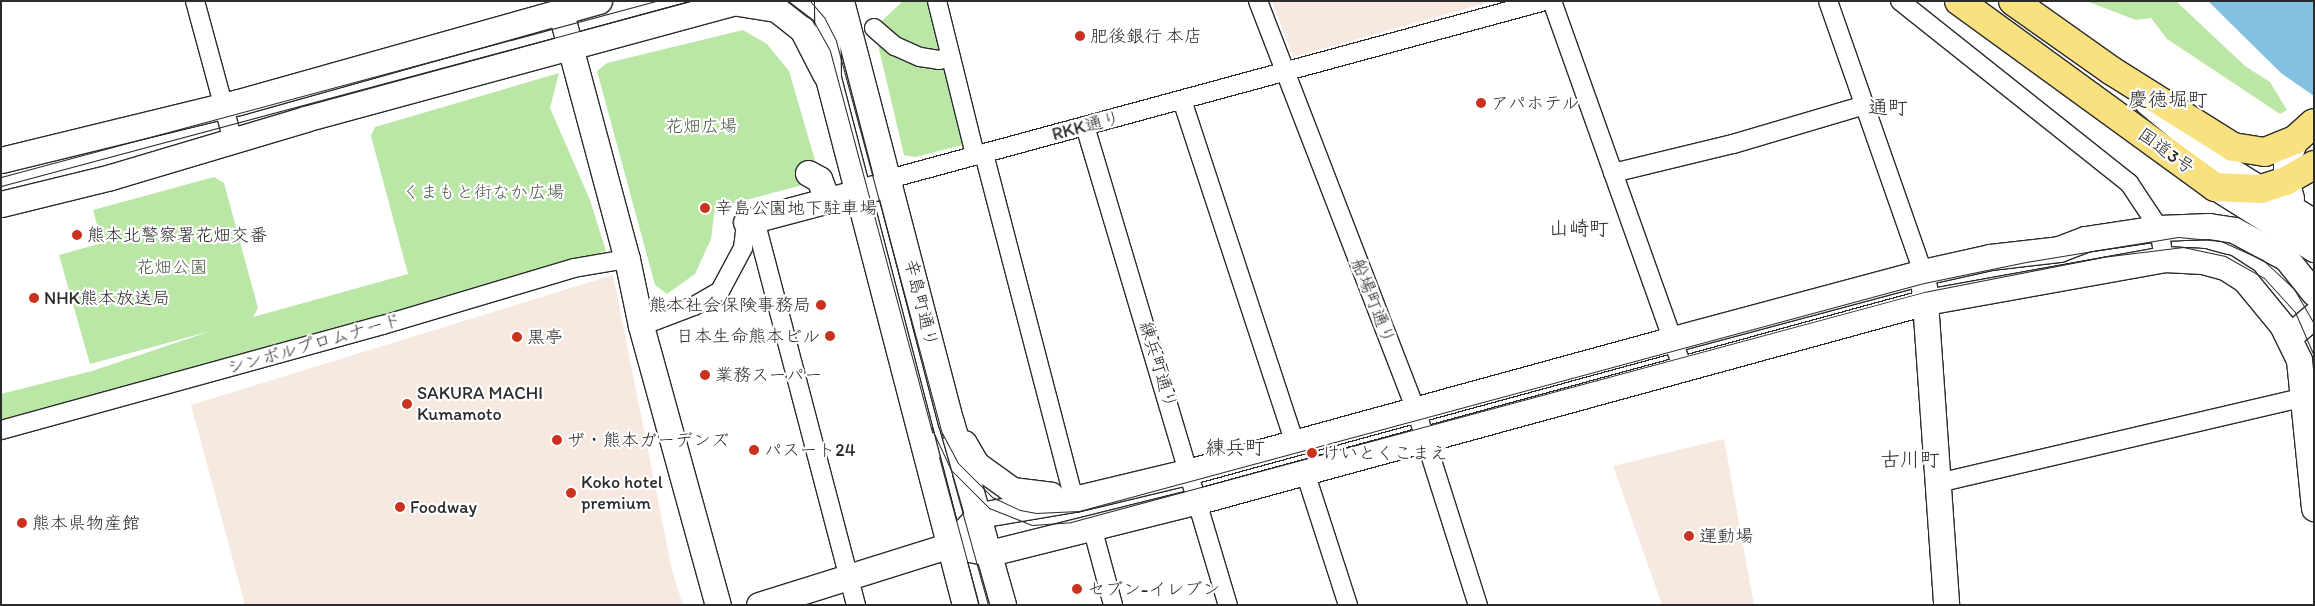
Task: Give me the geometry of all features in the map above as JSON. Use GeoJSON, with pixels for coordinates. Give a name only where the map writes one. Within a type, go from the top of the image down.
{"type":"FeatureCollection","features":[{"type":"Feature","properties":{"kind":"highway","name":"国道3号"},"geometry":{"type":"LineString","coordinates":[[1959,1],[2216,187]]}},
{"type":"Feature","properties":{"kind":"highway","name":"国道3号"},"geometry":{"type":"LineString","coordinates":[[2013,1],[2112,70],[2232,147],[2264,152],[2296,140]]}},
{"type":"Feature","properties":{"kind":"highway"},"geometry":{"type":"LineString","coordinates":[[2216,187],[2274,185],[2314,165]]}},
{"type":"Feature","properties":{"kind":"street"},"geometry":{"type":"LineString","coordinates":[[196,1],[233,140]]}},
{"type":"Feature","properties":{"kind":"street"},"geometry":{"type":"LineString","coordinates":[[1,160],[224,104],[561,13],[599,1]]}},
{"type":"Feature","properties":{"kind":"street","name":"辛島町通り"},"geometry":{"type":"LineString","coordinates":[[827,1],[828,78],[951,545],[965,605]]}},
{"type":"Feature","properties":{"kind":"street","name":"辛島町通り"},"geometry":{"type":"LineString","coordinates":[[841,1],[951,422],[990,553],[1003,605]]}},
{"type":"Feature","properties":{"kind":"street"},"geometry":{"type":"LineString","coordinates":[[938,1],[951,57],[979,151],[1074,499]]}},
{"type":"Feature","properties":{"kind":"street","name":"船場町通り"},"geometry":{"type":"LineString","coordinates":[[1258,1],[1284,74],[1416,410],[1424,441],[1478,605]]}},
{"type":"Feature","properties":{"kind":"street","name":"RKK通り"},"geometry":{"type":"LineString","coordinates":[[889,179],[979,151],[1085,126],[1284,74],[1546,1]]}},
{"type":"Feature","properties":{"kind":"street"},"geometry":{"type":"LineString","coordinates":[[1552,1],[1684,368]]}},
{"type":"Feature","properties":{"kind":"street"},"geometry":{"type":"LineString","coordinates":[[1828,1],[1923,272],[1946,605]]}},
{"type":"Feature","properties":{"kind":"street"},"geometry":{"type":"LineString","coordinates":[[1,204],[112,177],[233,140],[739,2],[776,9],[802,30],[828,78]]}},
{"type":"Feature","properties":{"kind":"street"},"geometry":{"type":"LineString","coordinates":[[1905,6],[2129,183],[2159,228],[2164,259]]}},
{"type":"Feature","properties":{"kind":"street"},"geometry":{"type":"LineString","coordinates":[[561,13],[627,259],[641,326],[718,605]]}},
{"type":"Feature","properties":{"kind":"street"},"geometry":{"type":"LineString","coordinates":[[874,28],[895,46],[920,57],[939,60],[951,57]]}},
{"type":"Feature","properties":{"kind":"street"},"geometry":{"type":"LineString","coordinates":[[2112,70],[2191,142],[2274,185],[2306,217],[2314,238]]}},
{"type":"Feature","properties":{"kind":"street"},"geometry":{"type":"LineString","coordinates":[[1182,100],[1295,443]]}},
{"type":"Feature","properties":{"kind":"street"},"geometry":{"type":"LineString","coordinates":[[1614,173],[1732,144],[1864,105]]}},
{"type":"Feature","properties":{"kind":"street","name":"練兵町通り"},"geometry":{"type":"LineString","coordinates":[[1085,126],[1199,501],[1228,605]]}},
{"type":"Feature","properties":{"kind":"street"},"geometry":{"type":"LineString","coordinates":[[2274,185],[2296,140]]}},
{"type":"Feature","properties":{"kind":"street"},"geometry":{"type":"LineString","coordinates":[[808,173],[819,179],[828,201]]}},
{"type":"Feature","properties":{"kind":"street"},"geometry":{"type":"LineString","coordinates":[[751,221],[858,194],[889,179]]}},
{"type":"Feature","properties":{"kind":"street"},"geometry":{"type":"LineString","coordinates":[[2216,187],[2314,249]]}},
{"type":"Feature","properties":{"kind":"street"},"geometry":{"type":"LineString","coordinates":[[641,326],[694,306],[720,291],[743,248],[751,221]]}},
{"type":"Feature","properties":{"kind":"street"},"geometry":{"type":"LineString","coordinates":[[751,221],[856,605]]}},
{"type":"Feature","properties":{"kind":"street"},"geometry":{"type":"LineString","coordinates":[[951,545],[979,515],[1074,499],[1190,471],[1923,272],[2159,228],[2209,226],[2234,230],[2286,258],[2314,293]]}},
{"type":"Feature","properties":{"kind":"street","name":"シンボルプロムナード"},"geometry":{"type":"LineString","coordinates":[[1,430],[383,326],[574,268],[627,259]]}},
{"type":"Feature","properties":{"kind":"street"},"geometry":{"type":"LineString","coordinates":[[759,605],[951,545],[990,553],[1199,501],[1424,441],[1926,302],[2164,259],[2202,261],[2225,267],[2245,280],[2265,301],[2289,337],[2309,397],[2314,508]]}},
{"type":"Feature","properties":{"kind":"street"},"geometry":{"type":"LineString","coordinates":[[2289,337],[2314,315]]}},
{"type":"Feature","properties":{"kind":"street"},"geometry":{"type":"LineString","coordinates":[[1938,483],[2309,397]]}},
{"type":"Feature","properties":{"kind":"street"},"geometry":{"type":"LineString","coordinates":[[951,422],[976,464],[1012,490],[1074,499]]}},
{"type":"Feature","properties":{"kind":"street"},"geometry":{"type":"LineString","coordinates":[[1306,472],[1348,605]]}},
{"type":"Feature","properties":{"kind":"street"},"geometry":{"type":"LineString","coordinates":[[1092,527],[1113,605]]}},
{"type":"Feature","properties":{"kind":"shaded area"},"geometry":{"type":"Polygon","coordinates":[[[1272,1],[1493,1],[1293,57],[1272,1]]]}},
{"type":"Feature","properties":{"kind":"shaded area"},"geometry":{"type":"Polygon","coordinates":[[[613,275],[672,570],[683,605],[245,605],[191,405],[613,275]]]}},
{"type":"Feature","properties":{"kind":"shaded area","name":"運動場"},"geometry":{"type":"Polygon","coordinates":[[[1724,439],[1754,605],[1662,605],[1613,466],[1724,439]]]}},
{"type":"Feature","properties":{"kind":"green space"},"geometry":{"type":"Polygon","coordinates":[[[903,1],[930,1],[967,144],[915,157],[904,155],[874,28],[903,1]]]}},
{"type":"Feature","properties":{"kind":"green space"},"geometry":{"type":"Polygon","coordinates":[[[2086,1],[2176,1],[2245,66],[2270,82],[2287,110],[2280,114],[2167,39],[2151,18],[2136,20],[2086,1]]]}},
{"type":"Feature","properties":{"kind":"green space","name":"花畑広場"},"geometry":{"type":"Polygon","coordinates":[[[743,30],[767,44],[789,71],[819,174],[814,182],[715,208],[711,239],[695,274],[667,294],[655,285],[597,71],[607,63],[743,30]]]}},
{"type":"Feature","properties":{"kind":"green space"},"geometry":{"type":"Polygon","coordinates":[[[559,73],[550,108],[590,200],[606,251],[418,311],[1,430],[1,394],[92,371],[211,331],[90,364],[59,255],[102,243],[93,210],[214,177],[224,183],[258,308],[253,317],[408,274],[371,136],[375,127],[559,73]]]}},
{"type":"Feature","properties":{"kind":"water"},"geometry":{"type":"Polygon","coordinates":[[[2208,1],[2314,1],[2314,96],[2281,73],[2208,1]]]}},
{"type":"Feature","properties":{"kind":"tram line"},"geometry":{"type":"LineString","coordinates":[[1,177],[656,1]]}},
{"type":"Feature","properties":{"kind":"tram line"},"geometry":{"type":"LineString","coordinates":[[1,186],[691,1]]}},
{"type":"Feature","properties":{"kind":"tram line"},"geometry":{"type":"LineString","coordinates":[[788,1],[813,20],[830,51],[932,433]]}},
{"type":"Feature","properties":{"kind":"tram line"},"geometry":{"type":"LineString","coordinates":[[810,1],[824,17],[836,41],[943,438]]}},
{"type":"Feature","properties":{"kind":"tram line"},"geometry":{"type":"LineString","coordinates":[[942,433],[958,463],[992,497],[1020,510],[1035,513],[1079,511],[1924,283],[2026,262],[2178,237],[2221,241],[2263,260],[2294,289],[2314,323]]}},
{"type":"Feature","properties":{"kind":"tram line"},"geometry":{"type":"LineString","coordinates":[[931,427],[951,470],[989,508],[1032,525],[1071,522],[1924,292],[2102,257],[2183,247],[2225,256],[2264,278],[2295,312],[2314,356]]}},
{"type":"Feature","properties":{"kind":"tram line"},"geometry":{"type":"LineString","coordinates":[[939,457],[979,605]]}},
{"type":"Feature","properties":{"kind":"tram line"},"geometry":{"type":"LineString","coordinates":[[952,475],[988,605]]}},
{"type":"Feature","properties":{"kind":"place","name":"肥後銀行 本店"},"geometry":{"type":"Point","coordinates":[1080,36]}},
{"type":"Feature","properties":{"kind":"place","name":"アパホテル"},"geometry":{"type":"Point","coordinates":[1481,103]}},
{"type":"Feature","properties":{"kind":"place","name":"辛島公園地下駐車場"},"geometry":{"type":"Point","coordinates":[705,208]}},
{"type":"Feature","properties":{"kind":"place","name":"熊本北警察署花畑交番"},"geometry":{"type":"Point","coordinates":[77,235]}},
{"type":"Feature","properties":{"kind":"place","name":"NHK熊本放送局"},"geometry":{"type":"Point","coordinates":[34,298]}},
{"type":"Feature","properties":{"kind":"place","name":"熊本社会保険事務局"},"geometry":{"type":"Point","coordinates":[821,305]}},
{"type":"Feature","properties":{"kind":"place","name":"日本生命熊本ビル"},"geometry":{"type":"Point","coordinates":[830,336]}},
{"type":"Feature","properties":{"kind":"place","name":"黒亭"},"geometry":{"type":"Point","coordinates":[517,337]}},
{"type":"Feature","properties":{"kind":"place","name":"業務スーパー"},"geometry":{"type":"Point","coordinates":[705,375]}},
{"type":"Feature","properties":{"kind":"place","name":"SAKURA MACHI Kumamoto"},"geometry":{"type":"Point","coordinates":[407,404]}},
{"type":"Feature","properties":{"kind":"place","name":"ザ・熊本ガーデンズ"},"geometry":{"type":"Point","coordinates":[557,440]}},
{"type":"Feature","properties":{"kind":"place","name":"パスート24"},"geometry":{"type":"Point","coordinates":[754,450]}},
{"type":"Feature","properties":{"kind":"place","name":"けいとくこまえ"},"geometry":{"type":"Point","coordinates":[1312,453]}},
{"type":"Feature","properties":{"kind":"place","name":"Koko hotel premium"},"geometry":{"type":"Point","coordinates":[571,493]}},
{"type":"Feature","properties":{"kind":"place","name":"Foodway"},"geometry":{"type":"Point","coordinates":[400,507]}},
{"type":"Feature","properties":{"kind":"place","name":"熊本県物産館"},"geometry":{"type":"Point","coordinates":[22,523]}},
{"type":"Feature","properties":{"kind":"place","name":"運動場"},"geometry":{"type":"Point","coordinates":[1689,536]}},
{"type":"Feature","properties":{"kind":"place","name":"セブン-イレブン"},"geometry":{"type":"Point","coordinates":[1077,589]}},
{"type":"Feature","properties":{"kind":"district","name":"慶徳堀町"},"geometry":{"type":"Point","coordinates":[2168,99]}},
{"type":"Feature","properties":{"kind":"district","name":"通町"},"geometry":{"type":"Point","coordinates":[1888,107]}},
{"type":"Feature","properties":{"kind":"district","name":"山崎町"},"geometry":{"type":"Point","coordinates":[1579,228]}},
{"type":"Feature","properties":{"kind":"district","name":"練兵町"},"geometry":{"type":"Point","coordinates":[1235,447]}},
{"type":"Feature","properties":{"kind":"district","name":"古川町"},"geometry":{"type":"Point","coordinates":[1910,459]}},
{"type":"Feature","properties":{"kind":"park label","name":"くまもと街なか広場"},"geometry":{"type":"Point","coordinates":[483,192]}},
{"type":"Feature","properties":{"kind":"park label","name":"花畑公園"},"geometry":{"type":"Point","coordinates":[172,267]}}]}
